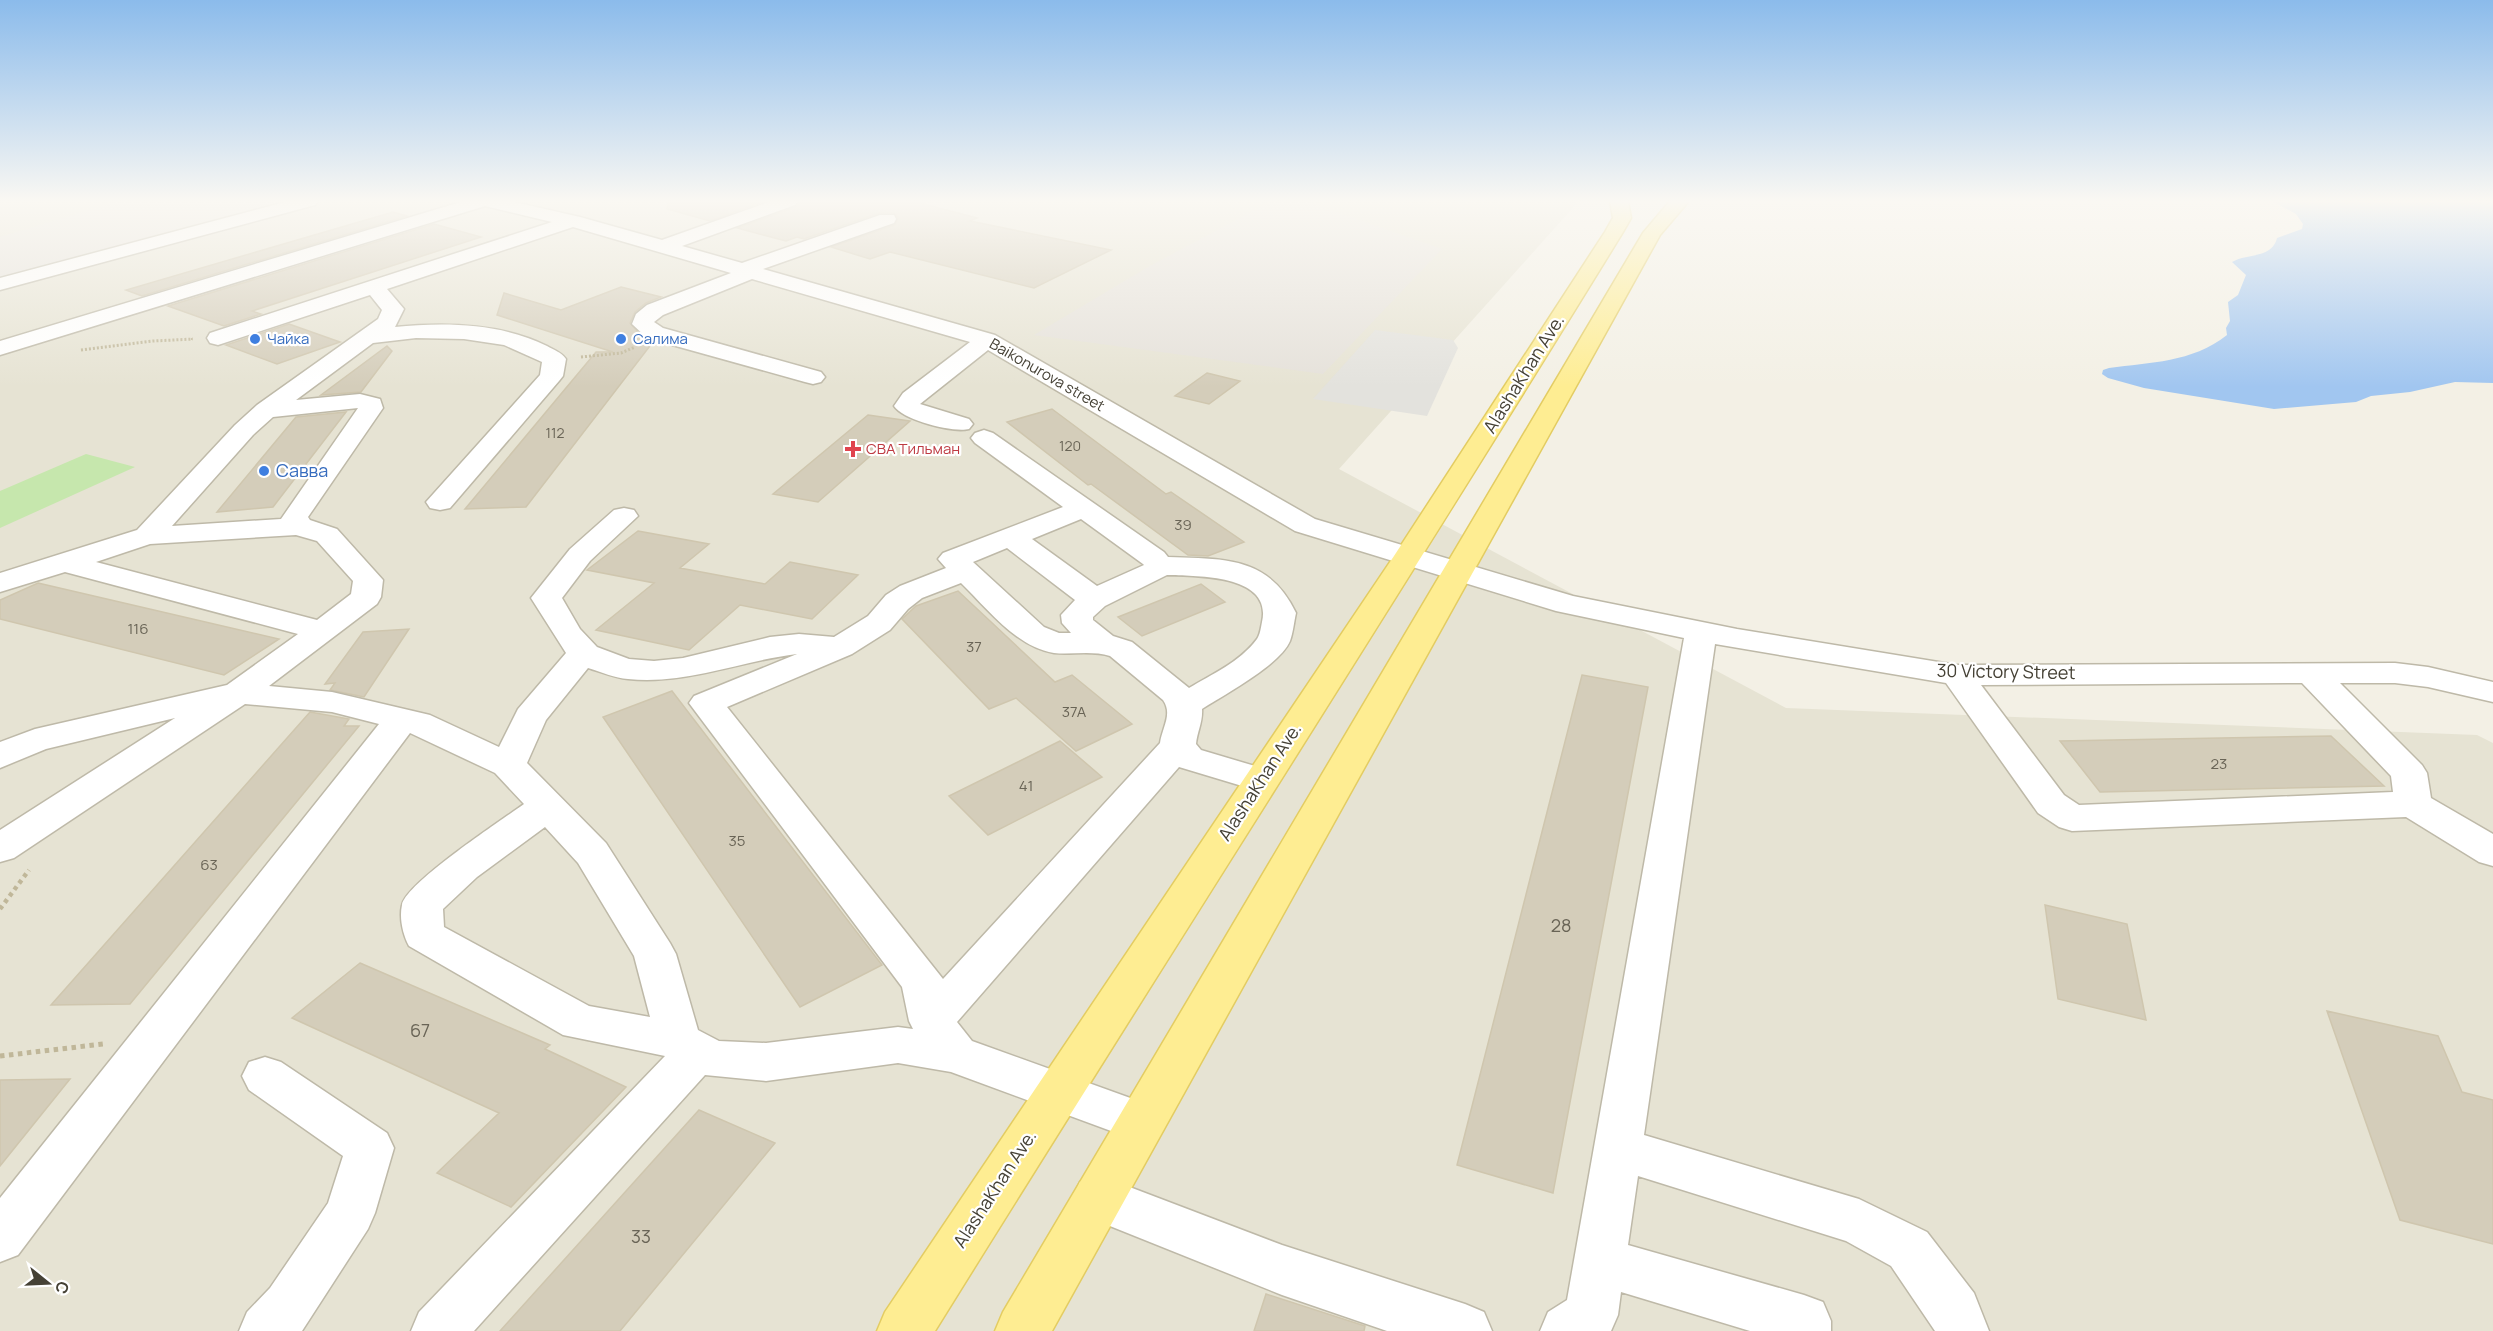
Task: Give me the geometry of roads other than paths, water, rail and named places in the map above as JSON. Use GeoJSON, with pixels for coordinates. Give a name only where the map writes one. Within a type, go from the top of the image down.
{"type":"FeatureCollection","features":[{"type":"Feature","properties":{"kind":"main road","name":"AlashaKhan Ave."},"geometry":{"type":"LineString","coordinates":[[904,1331],[1410,556],[1588,263]]}},
{"type":"Feature","properties":{"kind":"main road","name":"AlashaKhan Ave."},"geometry":{"type":"LineString","coordinates":[[1022,1331],[1635,263]]}},
{"type":"Feature","properties":{"kind":"street"},"geometry":{"type":"LineString","coordinates":[[0,284],[78,263]]}},
{"type":"Feature","properties":{"kind":"street"},"geometry":{"type":"LineString","coordinates":[[0,348],[280,263]]}},
{"type":"Feature","properties":{"kind":"street"},"geometry":{"type":"LineString","coordinates":[[218,338],[446,263]]}},
{"type":"Feature","properties":{"kind":"street","name":"Baikonurova street"},"geometry":{"type":"LineString","coordinates":[[719,263],[987,339],[1284,515],[1314,528],[1457,569]]}},
{"type":"Feature","properties":{"kind":"street"},"geometry":{"type":"LineString","coordinates":[[768,263],[655,310],[644,319],[643,324],[655,333],[813,377]]}},
{"type":"Feature","properties":{"kind":"street"},"geometry":{"type":"LineString","coordinates":[[147,536],[244,430],[266,410],[388,322],[393,309],[374,287]]}},
{"type":"Feature","properties":{"kind":"street"},"geometry":{"type":"LineString","coordinates":[[369,337],[411,330],[471,333],[525,343],[554,359],[551,376],[440,502]]}},
{"type":"Feature","properties":{"kind":"street"},"geometry":{"type":"LineString","coordinates":[[987,339],[912,398],[906,406],[916,412],[972,431],[1154,558],[1158,566]]}},
{"type":"Feature","properties":{"kind":"street"},"geometry":{"type":"LineString","coordinates":[[266,410],[360,401],[371,404],[371,408],[294,517],[298,526]]}},
{"type":"Feature","properties":{"kind":"street"},"geometry":{"type":"LineString","coordinates":[[931,1021],[1178,746],[1179,733],[1185,719],[1184,705],[1175,693],[1121,649],[1102,643],[1054,643],[1033,634],[953,559],[1083,509]]}},
{"type":"Feature","properties":{"kind":"street"},"geometry":{"type":"LineString","coordinates":[[624,516],[580,555],[546,598],[583,653],[614,668],[663,670],[734,654],[808,642],[841,647]]}},
{"type":"Feature","properties":{"kind":"street"},"geometry":{"type":"LineString","coordinates":[[0,583],[147,536],[298,526],[327,535],[368,580],[366,597],[238,693],[0,848]]}},
{"type":"Feature","properties":{"kind":"street"},"geometry":{"type":"LineString","coordinates":[[1011,537],[1094,599]]}},
{"type":"Feature","properties":{"kind":"street"},"geometry":{"type":"LineString","coordinates":[[62,562],[323,631]]}},
{"type":"Feature","properties":{"kind":"street"},"geometry":{"type":"LineString","coordinates":[[1102,643],[1078,622],[1077,615],[1094,599],[1155,571],[1158,566]]}},
{"type":"Feature","properties":{"kind":"street"},"geometry":{"type":"LineString","coordinates":[[1158,566],[1237,571],[1256,580],[1269,593],[1280,613],[1274,641],[1260,655],[1246,668],[1184,705]]}},
{"type":"Feature","properties":{"kind":"street","name":"30 Victory Street"},"geometry":{"type":"LineString","coordinates":[[1457,569],[1524,593],[1567,604],[1701,632],[1957,675],[2310,672],[2417,675],[2493,692]]}},
{"type":"Feature","properties":{"kind":"street"},"geometry":{"type":"LineString","coordinates":[[956,1054],[931,1021],[923,982],[706,703],[841,647],[879,623],[897,602],[911,592],[965,570]]}},
{"type":"Feature","properties":{"kind":"street"},"geometry":{"type":"LineString","coordinates":[[1567,1331],[1591,1315],[1701,632]]}},
{"type":"Feature","properties":{"kind":"street"},"geometry":{"type":"LineString","coordinates":[[508,765],[530,717],[583,653]]}},
{"type":"Feature","properties":{"kind":"street"},"geometry":{"type":"LineString","coordinates":[[2310,672],[2409,773],[2412,804]]}},
{"type":"Feature","properties":{"kind":"street"},"geometry":{"type":"LineString","coordinates":[[1957,675],[2051,804],[2072,818],[2412,804],[2493,852]]}},
{"type":"Feature","properties":{"kind":"street"},"geometry":{"type":"LineString","coordinates":[[0,756],[35,740],[238,693],[332,702],[418,723],[508,765],[592,853],[654,954],[688,1046]]}},
{"type":"Feature","properties":{"kind":"street"},"geometry":{"type":"LineString","coordinates":[[0,1238],[402,719]]}},
{"type":"Feature","properties":{"kind":"street"},"geometry":{"type":"LineString","coordinates":[[0,729],[35,740]]}},
{"type":"Feature","properties":{"kind":"street"},"geometry":{"type":"LineString","coordinates":[[1178,746],[1188,758],[1262,780]]}},
{"type":"Feature","properties":{"kind":"street"},"geometry":{"type":"LineString","coordinates":[[546,807],[463,867],[422,905],[424,935],[579,1022],[688,1046],[712,1059],[766,1062],[898,1046],[956,1054],[1141,1122]]}},
{"type":"Feature","properties":{"kind":"street"},"geometry":{"type":"LineString","coordinates":[[438,1331],[688,1046]]}},
{"type":"Feature","properties":{"kind":"street"},"geometry":{"type":"LineString","coordinates":[[266,1076],[370,1148],[350,1213],[289,1306],[266,1331]]}},
{"type":"Feature","properties":{"kind":"street"},"geometry":{"type":"LineString","coordinates":[[1617,1148],[1859,1222],[1909,1249],[1954,1311],[1962,1331]]}},
{"type":"Feature","properties":{"kind":"street"},"geometry":{"type":"LineString","coordinates":[[1098,1198],[1282,1270],[1446,1328]]}},
{"type":"Feature","properties":{"kind":"street"},"geometry":{"type":"LineString","coordinates":[[1599,1261],[1804,1321],[1804,1331]]}},
{"type":"Feature","properties":{"kind":"water"},"geometry":{"type":"Polygon","coordinates":[[[2233,263],[2493,263],[2493,383],[2455,382],[2410,392],[2371,396],[2356,402],[2274,409],[2144,388],[2108,378],[2102,374],[2103,370],[2109,368],[2185,356],[2227,335],[2226,328],[2230,321],[2228,302],[2238,295],[2246,275],[2233,263]]]}},
{"type":"Feature","properties":{"kind":"place","name":"Чайка"},"geometry":{"type":"Point","coordinates":[255,339]}},
{"type":"Feature","properties":{"kind":"place","name":"Салима"},"geometry":{"type":"Point","coordinates":[621,339]}},
{"type":"Feature","properties":{"kind":"place","name":"СВА Тильман"},"geometry":{"type":"Point","coordinates":[853,449]}},
{"type":"Feature","properties":{"kind":"place","name":"Савва"},"geometry":{"type":"Point","coordinates":[264,471]}}]}
